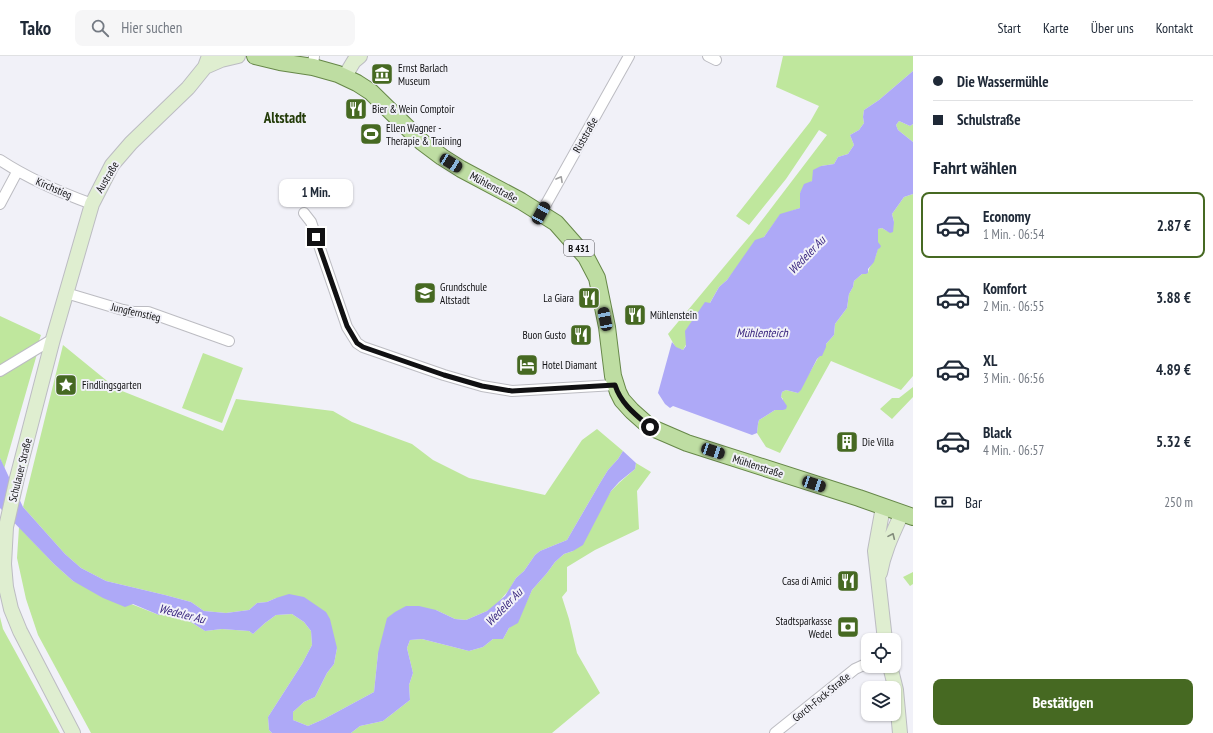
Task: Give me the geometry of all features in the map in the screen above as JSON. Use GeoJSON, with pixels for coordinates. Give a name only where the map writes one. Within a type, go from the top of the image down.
{"type":"FeatureCollection","features":[{"type":"Feature","properties":{"kind":"main road","name":"B 431"},"geometry":{"type":"LineString","coordinates":[[256,56],[280,62],[313,61],[345,76]]}},
{"type":"Feature","properties":{"kind":"main road","name":"Mühlenstraße"},"geometry":{"type":"LineString","coordinates":[[345,76],[371,92],[422,142],[442,157],[461,169],[521,200],[541,213],[556,223],[574,243],[586,257],[597,278],[607,327],[615,385],[622,400],[650,427],[687,443],[908,515]]}},
{"type":"Feature","properties":{"kind":"street","name":"Austraße"},"geometry":{"type":"LineString","coordinates":[[66,292],[92,204],[112,165],[131,143],[188,88],[207,61],[238,56]]}},
{"type":"Feature","properties":{"kind":"street"},"geometry":{"type":"LineString","coordinates":[[345,76],[354,61],[360,56]]}},
{"type":"Feature","properties":{"kind":"street","name":"Riststraße"},"geometry":{"type":"LineString","coordinates":[[541,213],[629,56]]}},
{"type":"Feature","properties":{"kind":"street","name":"Kirchstieg"},"geometry":{"type":"LineString","coordinates":[[0,160],[17,172],[53,189],[92,204]]}},
{"type":"Feature","properties":{"kind":"street"},"geometry":{"type":"LineString","coordinates":[[0,204],[17,172]]}},
{"type":"Feature","properties":{"kind":"street"},"geometry":{"type":"LineString","coordinates":[[304,213],[311,222],[347,326],[357,343],[363,347],[444,375],[482,386],[512,391],[615,385]]}},
{"type":"Feature","properties":{"kind":"street","name":"Schulauer Straße"},"geometry":{"type":"LineString","coordinates":[[66,292],[17,478],[6,527],[4,564],[6,587],[11,609],[20,631],[73,733]]}},
{"type":"Feature","properties":{"kind":"street","name":"Jungfernstieg"},"geometry":{"type":"LineString","coordinates":[[66,292],[123,310],[148,312],[229,341]]}},
{"type":"Feature","properties":{"kind":"street"},"geometry":{"type":"LineString","coordinates":[[0,371],[53,339]]}},
{"type":"Feature","properties":{"kind":"street"},"geometry":{"type":"LineString","coordinates":[[883,507],[878,526],[875,551],[884,633]]}},
{"type":"Feature","properties":{"kind":"street"},"geometry":{"type":"LineString","coordinates":[[878,586],[883,559],[889,541],[908,515]]}},
{"type":"Feature","properties":{"kind":"street","name":"Gorch-Fock-Straße"},"geometry":{"type":"LineString","coordinates":[[775,733],[855,669],[861,666]]}},
{"type":"Feature","properties":{"kind":"street"},"geometry":{"type":"LineString","coordinates":[[892,673],[896,690],[900,733]]}},
{"type":"Feature","properties":{"kind":"green space"},"geometry":{"type":"Polygon","coordinates":[[[783,56],[913,56],[913,71],[879,100],[864,110],[864,123],[859,130],[850,135],[854,145],[848,154],[838,157],[834,164],[821,166],[812,181],[800,193],[800,208],[780,215],[764,237],[740,263],[727,280],[719,287],[683,350],[676,348],[668,334],[753,232],[827,135],[819,130],[786,179],[749,225],[736,216],[810,122],[819,106],[776,87],[783,56]]]}},
{"type":"Feature","properties":{"kind":"green space"},"geometry":{"type":"Polygon","coordinates":[[[899,121],[910,126],[913,124],[913,142],[898,130],[896,125],[899,121]]]}},
{"type":"Feature","properties":{"kind":"green space"},"geometry":{"type":"Polygon","coordinates":[[[913,194],[913,376],[901,390],[831,361],[780,453],[766,447],[757,433],[759,420],[775,410],[782,410],[782,392],[786,390],[798,393],[826,344],[834,335],[835,324],[847,308],[849,294],[853,287],[854,281],[862,274],[868,273],[877,252],[878,229],[882,228],[887,231],[894,222],[892,214],[904,197],[913,194]]]}},
{"type":"Feature","properties":{"kind":"green space"},"geometry":{"type":"Polygon","coordinates":[[[0,316],[41,335],[38,344],[0,366],[0,316]]]}},
{"type":"Feature","properties":{"kind":"green space"},"geometry":{"type":"Polygon","coordinates":[[[63,345],[117,389],[223,431],[236,399],[333,411],[352,422],[412,444],[433,460],[469,478],[545,495],[582,440],[597,429],[623,451],[608,470],[567,540],[540,551],[535,555],[496,605],[487,611],[466,620],[455,619],[436,610],[378,653],[374,692],[308,726],[293,720],[293,712],[304,702],[315,697],[327,673],[334,664],[337,648],[276,598],[267,602],[257,603],[249,610],[226,613],[204,611],[191,602],[106,581],[81,568],[65,554],[23,507],[63,345]]]}},
{"type":"Feature","properties":{"kind":"green space"},"geometry":{"type":"Polygon","coordinates":[[[203,353],[243,368],[222,423],[182,408],[203,353]]]}},
{"type":"Feature","properties":{"kind":"green space"},"geometry":{"type":"Polygon","coordinates":[[[37,354],[4,469],[0,458],[0,376],[37,354]]]}},
{"type":"Feature","properties":{"kind":"green space"},"geometry":{"type":"Polygon","coordinates":[[[913,387],[913,397],[892,419],[880,409],[892,398],[899,398],[913,387]]]}},
{"type":"Feature","properties":{"kind":"green space"},"geometry":{"type":"Polygon","coordinates":[[[636,463],[651,472],[637,491],[639,529],[595,550],[567,567],[567,591],[562,597],[577,653],[600,693],[552,733],[351,733],[360,726],[383,721],[410,700],[409,685],[413,673],[407,648],[410,640],[422,639],[469,651],[483,647],[493,639],[503,639],[509,628],[520,616],[532,590],[555,562],[564,554],[573,551],[611,491],[635,469],[636,463]]]}},
{"type":"Feature","properties":{"kind":"green space"},"geometry":{"type":"Polygon","coordinates":[[[19,527],[54,564],[73,581],[159,615],[180,615],[205,631],[222,629],[249,631],[253,634],[276,615],[292,614],[304,622],[311,631],[312,645],[302,664],[268,717],[269,730],[272,733],[91,733],[38,635],[26,599],[17,558],[19,527]]]}},
{"type":"Feature","properties":{"kind":"green space"},"geometry":{"type":"Polygon","coordinates":[[[913,572],[913,584],[910,586],[903,577],[913,572]]]}},
{"type":"Feature","properties":{"kind":"green space"},"geometry":{"type":"Polygon","coordinates":[[[0,617],[3,629],[60,733],[0,733],[0,617]]]}},
{"type":"Feature","properties":{"kind":"water","name":"Mühlenteich"},"geometry":{"type":"Polygon","coordinates":[[[913,71],[913,124],[910,126],[899,121],[896,125],[898,130],[913,142],[913,194],[904,197],[892,214],[894,222],[893,232],[890,233],[882,228],[878,229],[878,242],[881,246],[878,249],[874,262],[868,269],[868,273],[862,274],[854,281],[853,287],[849,294],[847,308],[835,324],[834,335],[826,344],[822,356],[817,359],[801,390],[798,393],[786,390],[782,392],[781,397],[787,406],[786,409],[775,410],[759,420],[757,433],[752,435],[673,406],[670,408],[665,404],[658,393],[672,342],[676,347],[683,350],[686,346],[685,331],[705,302],[710,303],[719,287],[727,280],[755,240],[764,237],[780,214],[800,208],[800,193],[804,184],[812,181],[813,170],[821,166],[834,164],[838,157],[848,154],[854,145],[850,135],[859,130],[864,123],[864,110],[879,100],[913,71]]]}},
{"type":"Feature","properties":{"kind":"water","name":"Wedeler Au"},"geometry":{"type":"Polygon","coordinates":[[[623,451],[636,463],[635,469],[619,482],[611,491],[583,545],[564,554],[555,562],[532,590],[518,623],[509,628],[503,639],[493,639],[483,647],[469,651],[422,639],[410,640],[407,648],[413,673],[409,685],[410,700],[383,721],[360,726],[351,733],[272,733],[269,730],[268,717],[302,664],[312,645],[311,631],[304,622],[292,614],[276,615],[253,634],[249,631],[222,629],[205,631],[180,615],[159,615],[133,604],[125,607],[103,598],[73,581],[54,564],[0,508],[0,458],[23,507],[65,554],[81,568],[106,581],[191,602],[204,611],[226,613],[249,610],[257,603],[267,602],[289,594],[304,597],[326,612],[330,619],[337,648],[334,664],[327,673],[315,697],[304,702],[293,712],[293,720],[308,726],[374,692],[378,653],[387,618],[395,612],[406,606],[419,606],[436,610],[455,619],[466,620],[487,611],[505,596],[516,578],[524,571],[535,555],[540,551],[567,540],[608,470],[623,451]]]}},
{"type":"Feature","properties":{"kind":"place","name":"Ernst Barlach Museum"},"geometry":{"type":"Point","coordinates":[382,74]}},
{"type":"Feature","properties":{"kind":"place","name":"Bier & Wein Comptoir"},"geometry":{"type":"Point","coordinates":[356,109]}},
{"type":"Feature","properties":{"kind":"place","name":"Ellen Wagner - Therapie & Training"},"geometry":{"type":"Point","coordinates":[371,134]}},
{"type":"Feature","properties":{"kind":"place","name":"Grundschule Altstadt"},"geometry":{"type":"Point","coordinates":[425,293]}},
{"type":"Feature","properties":{"kind":"place","name":"La Giara"},"geometry":{"type":"Point","coordinates":[589,298]}},
{"type":"Feature","properties":{"kind":"place","name":"Mühlenstein"},"geometry":{"type":"Point","coordinates":[635,315]}},
{"type":"Feature","properties":{"kind":"place","name":"Buon Gusto"},"geometry":{"type":"Point","coordinates":[581,335]}},
{"type":"Feature","properties":{"kind":"place","name":"Hotel Diamant"},"geometry":{"type":"Point","coordinates":[527,365]}},
{"type":"Feature","properties":{"kind":"place","name":"Findlingsgarten"},"geometry":{"type":"Point","coordinates":[66,385]}},
{"type":"Feature","properties":{"kind":"place","name":"Die Villa"},"geometry":{"type":"Point","coordinates":[847,442]}},
{"type":"Feature","properties":{"kind":"place","name":"Casa di Amici"},"geometry":{"type":"Point","coordinates":[848,581]}},
{"type":"Feature","properties":{"kind":"place","name":"Stadtsparkasse Wedel"},"geometry":{"type":"Point","coordinates":[848,627]}},
{"type":"Feature","properties":{"kind":"district","name":"Altstadt"},"geometry":{"type":"Point","coordinates":[285,118]}},
{"type":"Feature","properties":{"kind":"route"},"geometry":{"type":"LineString","coordinates":[[316,237],[347,326],[357,343],[363,347],[444,375],[482,386],[512,391],[615,385],[622,400],[650,427]]}}]}
